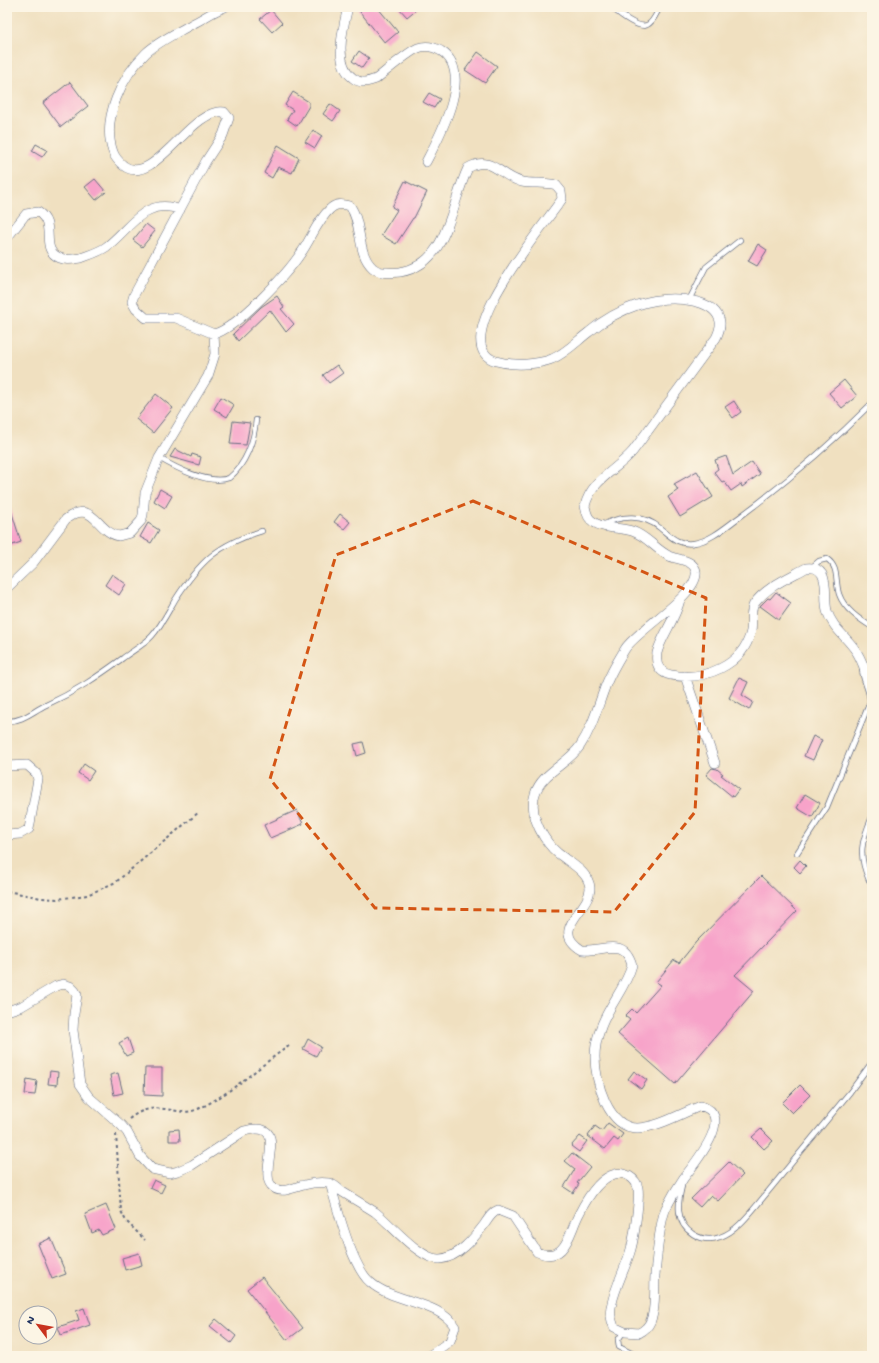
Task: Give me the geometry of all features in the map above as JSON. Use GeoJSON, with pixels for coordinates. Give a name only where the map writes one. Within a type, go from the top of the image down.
{"type":"FeatureCollection","features":[{"type":"Feature","properties":{"kind":"street"},"geometry":{"type":"LineString","coordinates":[[7,1011],[22,1006],[56,986],[63,984],[70,986],[75,991],[77,995],[74,1014],[74,1030],[80,1084],[89,1097],[118,1122],[145,1163],[161,1172],[170,1173],[192,1165],[244,1131],[252,1128],[260,1130],[267,1133],[272,1145],[268,1171],[268,1180],[271,1186],[278,1190],[284,1190],[305,1184],[330,1183],[374,1212],[420,1252],[439,1260],[458,1252],[479,1232],[492,1214],[498,1210],[513,1216],[537,1252],[550,1255],[558,1252],[566,1245],[579,1214],[590,1196],[603,1180],[615,1174],[627,1175],[635,1181],[638,1188],[632,1247],[611,1304],[610,1318],[614,1327],[624,1331],[639,1333],[647,1328],[651,1321],[654,1300],[655,1274],[662,1224],[668,1205],[683,1179],[710,1140],[714,1129],[712,1113],[707,1108],[701,1106],[655,1126],[638,1128],[628,1127],[618,1120],[609,1110],[598,1080],[595,1056],[600,1030],[604,1019],[626,980],[632,965],[627,954],[620,948],[615,947],[582,950],[571,941],[569,936],[570,926],[589,894],[589,884],[584,874],[562,857],[545,838],[539,828],[534,814],[533,804],[539,785],[575,753],[584,739],[610,677],[626,647],[633,639],[665,614],[695,581],[696,570],[693,565],[663,552],[640,534],[603,525],[590,520],[586,514],[585,506],[592,490],[604,476],[618,466],[633,451],[718,332],[721,322],[716,312],[699,302],[666,298],[626,309],[603,321],[565,352],[537,364],[498,362],[488,358],[482,349],[480,337],[488,309],[508,275],[562,199],[561,191],[556,185],[522,182],[512,179],[495,167],[485,163],[475,164],[468,168],[448,226],[438,247],[422,264],[409,271],[383,273],[374,269],[365,254],[356,214],[350,206],[340,204],[331,208],[302,252],[279,280],[226,330],[214,334],[176,318],[146,318],[136,309],[132,302],[138,286],[206,161],[223,135],[229,118],[224,112],[209,114],[200,120],[151,164],[140,170],[134,170],[124,166],[118,161],[113,153],[109,130],[111,115],[119,91],[146,53],[175,33],[224,7]]}},
{"type":"Feature","properties":{"kind":"street"},"geometry":{"type":"LineString","coordinates":[[348,7],[342,43],[342,63],[344,70],[355,80],[369,82],[376,79],[419,48],[435,48],[445,54],[453,62],[455,70],[452,98],[441,133],[426,162]]}},
{"type":"Feature","properties":{"kind":"street"},"geometry":{"type":"LineString","coordinates":[[7,238],[26,214],[38,212],[44,216],[48,222],[48,246],[53,254],[67,260],[76,259],[89,256],[106,247],[127,226],[145,212],[164,206],[173,207],[180,210]]}},
{"type":"Feature","properties":{"kind":"street"},"geometry":{"type":"LineString","coordinates":[[7,588],[33,563],[51,537],[66,519],[73,514],[78,512],[96,518],[104,530],[115,536],[124,535],[130,532],[141,522],[145,493],[159,458],[208,376],[215,354],[214,334]]}},
{"type":"Feature","properties":{"kind":"street"},"geometry":{"type":"LineString","coordinates":[[680,599],[677,613],[657,652],[656,662],[659,669],[667,674],[685,676],[710,673],[724,667],[739,656],[752,630],[751,618],[753,606],[760,597],[770,589],[806,568],[812,567],[819,570],[823,576],[825,601],[832,622],[836,629],[857,652],[865,673],[872,681]]}},
{"type":"Feature","properties":{"kind":"street"},"geometry":{"type":"LineString","coordinates":[[685,676],[715,763]]}},
{"type":"Feature","properties":{"kind":"street"},"geometry":{"type":"LineString","coordinates":[[7,766],[27,765],[32,768],[38,779],[29,829],[20,834],[7,835]]}},
{"type":"Feature","properties":{"kind":"street"},"geometry":{"type":"LineString","coordinates":[[330,1183],[357,1262],[369,1282],[402,1300],[436,1311],[452,1322],[455,1327],[450,1341],[429,1356]]}},
{"type":"Feature","properties":{"kind":"lane"},"geometry":{"type":"LineString","coordinates":[[611,7],[641,26],[648,25],[660,7]]}},
{"type":"Feature","properties":{"kind":"lane"},"geometry":{"type":"LineString","coordinates":[[689,300],[706,267],[740,240]]}},
{"type":"Feature","properties":{"kind":"lane"},"geometry":{"type":"LineString","coordinates":[[603,525],[618,518],[636,518],[652,523],[675,541],[694,543],[704,540],[722,529],[778,488],[836,438],[872,403]]}},
{"type":"Feature","properties":{"kind":"lane"},"geometry":{"type":"LineString","coordinates":[[159,458],[178,468],[198,475],[220,480],[229,478],[248,452],[254,439],[256,420]]}},
{"type":"Feature","properties":{"kind":"lane"},"geometry":{"type":"LineString","coordinates":[[7,721],[13,721],[25,717],[42,706],[67,696],[92,682],[146,641],[158,629],[180,593],[211,554],[246,536],[262,531]]}},
{"type":"Feature","properties":{"kind":"lane"},"geometry":{"type":"LineString","coordinates":[[812,567],[819,561],[827,559],[831,562],[836,570],[839,594],[844,602],[851,611],[872,627]]}},
{"type":"Feature","properties":{"kind":"lane"},"geometry":{"type":"LineString","coordinates":[[797,853],[827,807],[870,702],[870,696],[862,677],[862,664]]}},
{"type":"Feature","properties":{"kind":"lane"},"geometry":{"type":"LineString","coordinates":[[869,880],[862,865],[862,849],[863,838],[872,817]]}},
{"type":"Feature","properties":{"kind":"lane"},"geometry":{"type":"LineString","coordinates":[[683,1179],[678,1199],[679,1212],[682,1222],[690,1233],[709,1240],[720,1237],[732,1230],[746,1218],[850,1092],[872,1062]]}},
{"type":"Feature","properties":{"kind":"lane"},"geometry":{"type":"LineString","coordinates":[[624,1331],[618,1340],[619,1347],[637,1356]]}},
{"type":"Feature","properties":{"kind":"path"},"geometry":{"type":"LineString","coordinates":[[7,891],[57,899],[87,895],[116,882],[199,812]]}},
{"type":"Feature","properties":{"kind":"path"},"geometry":{"type":"LineString","coordinates":[[145,1240],[126,1221],[121,1211],[118,1122],[144,1110],[171,1109],[186,1111],[198,1109],[254,1073],[288,1046]]}},
{"type":"Feature","properties":{"kind":"highlighted area"},"geometry":{"type":"Polygon","coordinates":[[[473,501],[706,598],[695,812],[614,912],[375,908],[270,779],[336,555],[473,501]]]}},
{"type":"Feature","properties":{"kind":"building"},"geometry":{"type":"Polygon","coordinates":[[[356,7],[377,7],[398,32],[385,43],[356,7]]]}},
{"type":"Feature","properties":{"kind":"building"},"geometry":{"type":"Polygon","coordinates":[[[398,7],[419,7],[407,17],[398,7]]]}},
{"type":"Feature","properties":{"kind":"building"},"geometry":{"type":"Polygon","coordinates":[[[271,10],[282,23],[272,32],[260,19],[271,10]]]}},
{"type":"Feature","properties":{"kind":"building"},"geometry":{"type":"Polygon","coordinates":[[[359,51],[369,58],[362,68],[352,61],[359,51]]]}},
{"type":"Feature","properties":{"kind":"building"},"geometry":{"type":"Polygon","coordinates":[[[478,52],[497,66],[485,83],[465,70],[478,52]]]}},
{"type":"Feature","properties":{"kind":"building"},"geometry":{"type":"Polygon","coordinates":[[[70,82],[88,106],[61,127],[43,103],[70,82]]]}},
{"type":"Feature","properties":{"kind":"building"},"geometry":{"type":"Polygon","coordinates":[[[293,92],[309,102],[309,106],[297,126],[287,119],[293,110],[285,105],[293,92]]]}},
{"type":"Feature","properties":{"kind":"building"},"geometry":{"type":"Polygon","coordinates":[[[429,93],[440,99],[434,108],[423,102],[429,93]]]}},
{"type":"Feature","properties":{"kind":"building"},"geometry":{"type":"Polygon","coordinates":[[[330,104],[340,111],[333,121],[323,114],[330,104]]]}},
{"type":"Feature","properties":{"kind":"building"},"geometry":{"type":"Polygon","coordinates":[[[313,130],[322,136],[315,148],[305,142],[313,130]]]}},
{"type":"Feature","properties":{"kind":"building"},"geometry":{"type":"Polygon","coordinates":[[[36,144],[47,150],[42,157],[32,151],[36,144]]]}},
{"type":"Feature","properties":{"kind":"building"},"geometry":{"type":"Polygon","coordinates":[[[278,145],[299,158],[292,173],[278,167],[272,178],[264,173],[278,145]]]}},
{"type":"Feature","properties":{"kind":"building"},"geometry":{"type":"Polygon","coordinates":[[[95,179],[106,192],[96,200],[85,187],[95,179]]]}},
{"type":"Feature","properties":{"kind":"building"},"geometry":{"type":"Polygon","coordinates":[[[405,181],[427,192],[414,218],[396,244],[381,235],[397,210],[392,207],[405,181]]]}},
{"type":"Feature","properties":{"kind":"building"},"geometry":{"type":"Polygon","coordinates":[[[146,224],[155,231],[142,247],[133,240],[146,224]]]}},
{"type":"Feature","properties":{"kind":"building"},"geometry":{"type":"Polygon","coordinates":[[[758,244],[767,250],[757,266],[748,261],[758,244]]]}},
{"type":"Feature","properties":{"kind":"building"},"geometry":{"type":"Polygon","coordinates":[[[277,296],[284,307],[281,309],[294,324],[286,332],[270,310],[238,341],[233,334],[261,307],[277,296]]]}},
{"type":"Feature","properties":{"kind":"building"},"geometry":{"type":"Polygon","coordinates":[[[337,365],[343,373],[329,383],[323,375],[337,365]]]}},
{"type":"Feature","properties":{"kind":"building"},"geometry":{"type":"Polygon","coordinates":[[[844,380],[857,396],[842,408],[829,393],[844,380]]]}},
{"type":"Feature","properties":{"kind":"building"},"geometry":{"type":"Polygon","coordinates":[[[156,394],[173,408],[153,433],[136,419],[156,394]]]}},
{"type":"Feature","properties":{"kind":"building"},"geometry":{"type":"Polygon","coordinates":[[[221,397],[234,405],[227,417],[214,409],[221,397]]]}},
{"type":"Feature","properties":{"kind":"building"},"geometry":{"type":"Polygon","coordinates":[[[734,401],[741,412],[733,418],[725,407],[734,401]]]}},
{"type":"Feature","properties":{"kind":"building"},"geometry":{"type":"Polygon","coordinates":[[[233,421],[250,423],[246,445],[230,444],[233,421]]]}},
{"type":"Feature","properties":{"kind":"building"},"geometry":{"type":"Polygon","coordinates":[[[175,449],[191,457],[192,454],[201,457],[199,465],[170,457],[175,449]]]}},
{"type":"Feature","properties":{"kind":"building"},"geometry":{"type":"Polygon","coordinates":[[[726,456],[733,475],[752,462],[760,474],[742,487],[741,484],[731,491],[724,481],[722,482],[714,472],[718,469],[715,460],[726,456]]]}},
{"type":"Feature","properties":{"kind":"building"},"geometry":{"type":"Polygon","coordinates":[[[697,471],[713,497],[680,517],[668,497],[678,490],[674,484],[697,471]]]}},
{"type":"Feature","properties":{"kind":"building"},"geometry":{"type":"Polygon","coordinates":[[[160,489],[172,496],[165,508],[154,501],[160,489]]]}},
{"type":"Feature","properties":{"kind":"building"},"geometry":{"type":"Polygon","coordinates":[[[9,504],[21,542],[7,547],[7,505],[9,504]]]}},
{"type":"Feature","properties":{"kind":"building"},"geometry":{"type":"Polygon","coordinates":[[[340,514],[350,522],[344,529],[334,522],[340,514]]]}},
{"type":"Feature","properties":{"kind":"building"},"geometry":{"type":"Polygon","coordinates":[[[148,523],[159,530],[151,543],[140,537],[148,523]]]}},
{"type":"Feature","properties":{"kind":"building"},"geometry":{"type":"Polygon","coordinates":[[[112,574],[126,584],[119,595],[105,585],[112,574]]]}},
{"type":"Feature","properties":{"kind":"building"},"geometry":{"type":"Polygon","coordinates":[[[776,592],[791,603],[779,620],[760,606],[768,598],[770,599],[776,592]]]}},
{"type":"Feature","properties":{"kind":"building"},"geometry":{"type":"Polygon","coordinates":[[[739,678],[748,682],[742,695],[753,702],[749,710],[729,698],[739,678]]]}},
{"type":"Feature","properties":{"kind":"building"},"geometry":{"type":"Polygon","coordinates":[[[813,736],[822,740],[813,760],[804,756],[813,736]]]}},
{"type":"Feature","properties":{"kind":"building"},"geometry":{"type":"Polygon","coordinates":[[[363,742],[366,753],[357,756],[354,744],[363,742]]]}},
{"type":"Feature","properties":{"kind":"building"},"geometry":{"type":"Polygon","coordinates":[[[84,764],[94,771],[88,780],[78,773],[84,764]]]}},
{"type":"Feature","properties":{"kind":"building"},"geometry":{"type":"Polygon","coordinates":[[[712,768],[717,769],[723,774],[721,775],[739,789],[733,797],[706,775],[712,768]]]}},
{"type":"Feature","properties":{"kind":"building"},"geometry":{"type":"Polygon","coordinates":[[[805,794],[820,803],[812,817],[797,808],[805,794]]]}},
{"type":"Feature","properties":{"kind":"building"},"geometry":{"type":"Polygon","coordinates":[[[297,810],[303,824],[270,838],[264,825],[297,810]]]}},
{"type":"Feature","properties":{"kind":"building"},"geometry":{"type":"Polygon","coordinates":[[[800,860],[806,866],[800,873],[794,867],[800,860]]]}},
{"type":"Feature","properties":{"kind":"building"},"geometry":{"type":"Polygon","coordinates":[[[761,876],[797,911],[735,975],[754,991],[675,1084],[618,1034],[630,1020],[625,1016],[632,1009],[636,1013],[661,985],[656,982],[674,960],[679,963],[696,942],[761,876]]]}},
{"type":"Feature","properties":{"kind":"building"},"geometry":{"type":"Polygon","coordinates":[[[128,1038],[133,1053],[126,1056],[119,1043],[128,1038]]]}},
{"type":"Feature","properties":{"kind":"building"},"geometry":{"type":"Polygon","coordinates":[[[308,1039],[321,1047],[316,1056],[303,1049],[308,1039]]]}},
{"type":"Feature","properties":{"kind":"building"},"geometry":{"type":"Polygon","coordinates":[[[145,1068],[162,1068],[162,1096],[144,1095],[145,1068]]]}},
{"type":"Feature","properties":{"kind":"building"},"geometry":{"type":"Polygon","coordinates":[[[50,1071],[58,1072],[57,1085],[48,1084],[50,1071]]]}},
{"type":"Feature","properties":{"kind":"building"},"geometry":{"type":"Polygon","coordinates":[[[634,1071],[647,1080],[641,1089],[628,1079],[634,1071]]]}},
{"type":"Feature","properties":{"kind":"building"},"geometry":{"type":"Polygon","coordinates":[[[118,1073],[123,1093],[114,1095],[110,1075],[118,1073]]]}},
{"type":"Feature","properties":{"kind":"building"},"geometry":{"type":"Polygon","coordinates":[[[27,1079],[37,1081],[35,1095],[25,1094],[27,1079]]]}},
{"type":"Feature","properties":{"kind":"building"},"geometry":{"type":"Polygon","coordinates":[[[800,1085],[810,1095],[792,1113],[782,1103],[800,1085]]]}},
{"type":"Feature","properties":{"kind":"building"},"geometry":{"type":"Polygon","coordinates":[[[608,1123],[623,1134],[618,1141],[614,1138],[605,1149],[588,1136],[595,1126],[602,1131],[608,1123]]]}},
{"type":"Feature","properties":{"kind":"building"},"geometry":{"type":"Polygon","coordinates":[[[179,1129],[180,1141],[169,1141],[169,1130],[179,1129]]]}},
{"type":"Feature","properties":{"kind":"building"},"geometry":{"type":"Polygon","coordinates":[[[761,1129],[773,1141],[764,1149],[752,1137],[761,1129]]]}},
{"type":"Feature","properties":{"kind":"building"},"geometry":{"type":"Polygon","coordinates":[[[580,1136],[587,1141],[579,1152],[571,1146],[580,1136]]]}},
{"type":"Feature","properties":{"kind":"building"},"geometry":{"type":"Polygon","coordinates":[[[572,1153],[590,1167],[577,1183],[579,1184],[573,1193],[564,1187],[575,1169],[565,1161],[572,1153]]]}},
{"type":"Feature","properties":{"kind":"building"},"geometry":{"type":"Polygon","coordinates":[[[729,1162],[743,1175],[718,1201],[711,1195],[700,1207],[691,1199],[729,1162]]]}},
{"type":"Feature","properties":{"kind":"building"},"geometry":{"type":"Polygon","coordinates":[[[154,1180],[165,1185],[161,1193],[150,1188],[154,1180]]]}},
{"type":"Feature","properties":{"kind":"building"},"geometry":{"type":"Polygon","coordinates":[[[106,1205],[116,1229],[102,1235],[99,1230],[92,1233],[85,1214],[106,1205]]]}},
{"type":"Feature","properties":{"kind":"building"},"geometry":{"type":"Polygon","coordinates":[[[51,1238],[66,1274],[52,1279],[38,1244],[51,1238]]]}},
{"type":"Feature","properties":{"kind":"building"},"geometry":{"type":"Polygon","coordinates":[[[139,1253],[142,1265],[125,1270],[122,1258],[139,1253]]]}},
{"type":"Feature","properties":{"kind":"building"},"geometry":{"type":"Polygon","coordinates":[[[262,1277],[303,1328],[287,1340],[247,1289],[262,1277]]]}},
{"type":"Feature","properties":{"kind":"building"},"geometry":{"type":"Polygon","coordinates":[[[84,1308],[90,1325],[61,1335],[58,1327],[79,1320],[76,1311],[84,1308]]]}},
{"type":"Feature","properties":{"kind":"building"},"geometry":{"type":"Polygon","coordinates":[[[216,1319],[236,1336],[231,1343],[210,1326],[216,1319]]]}}]}
